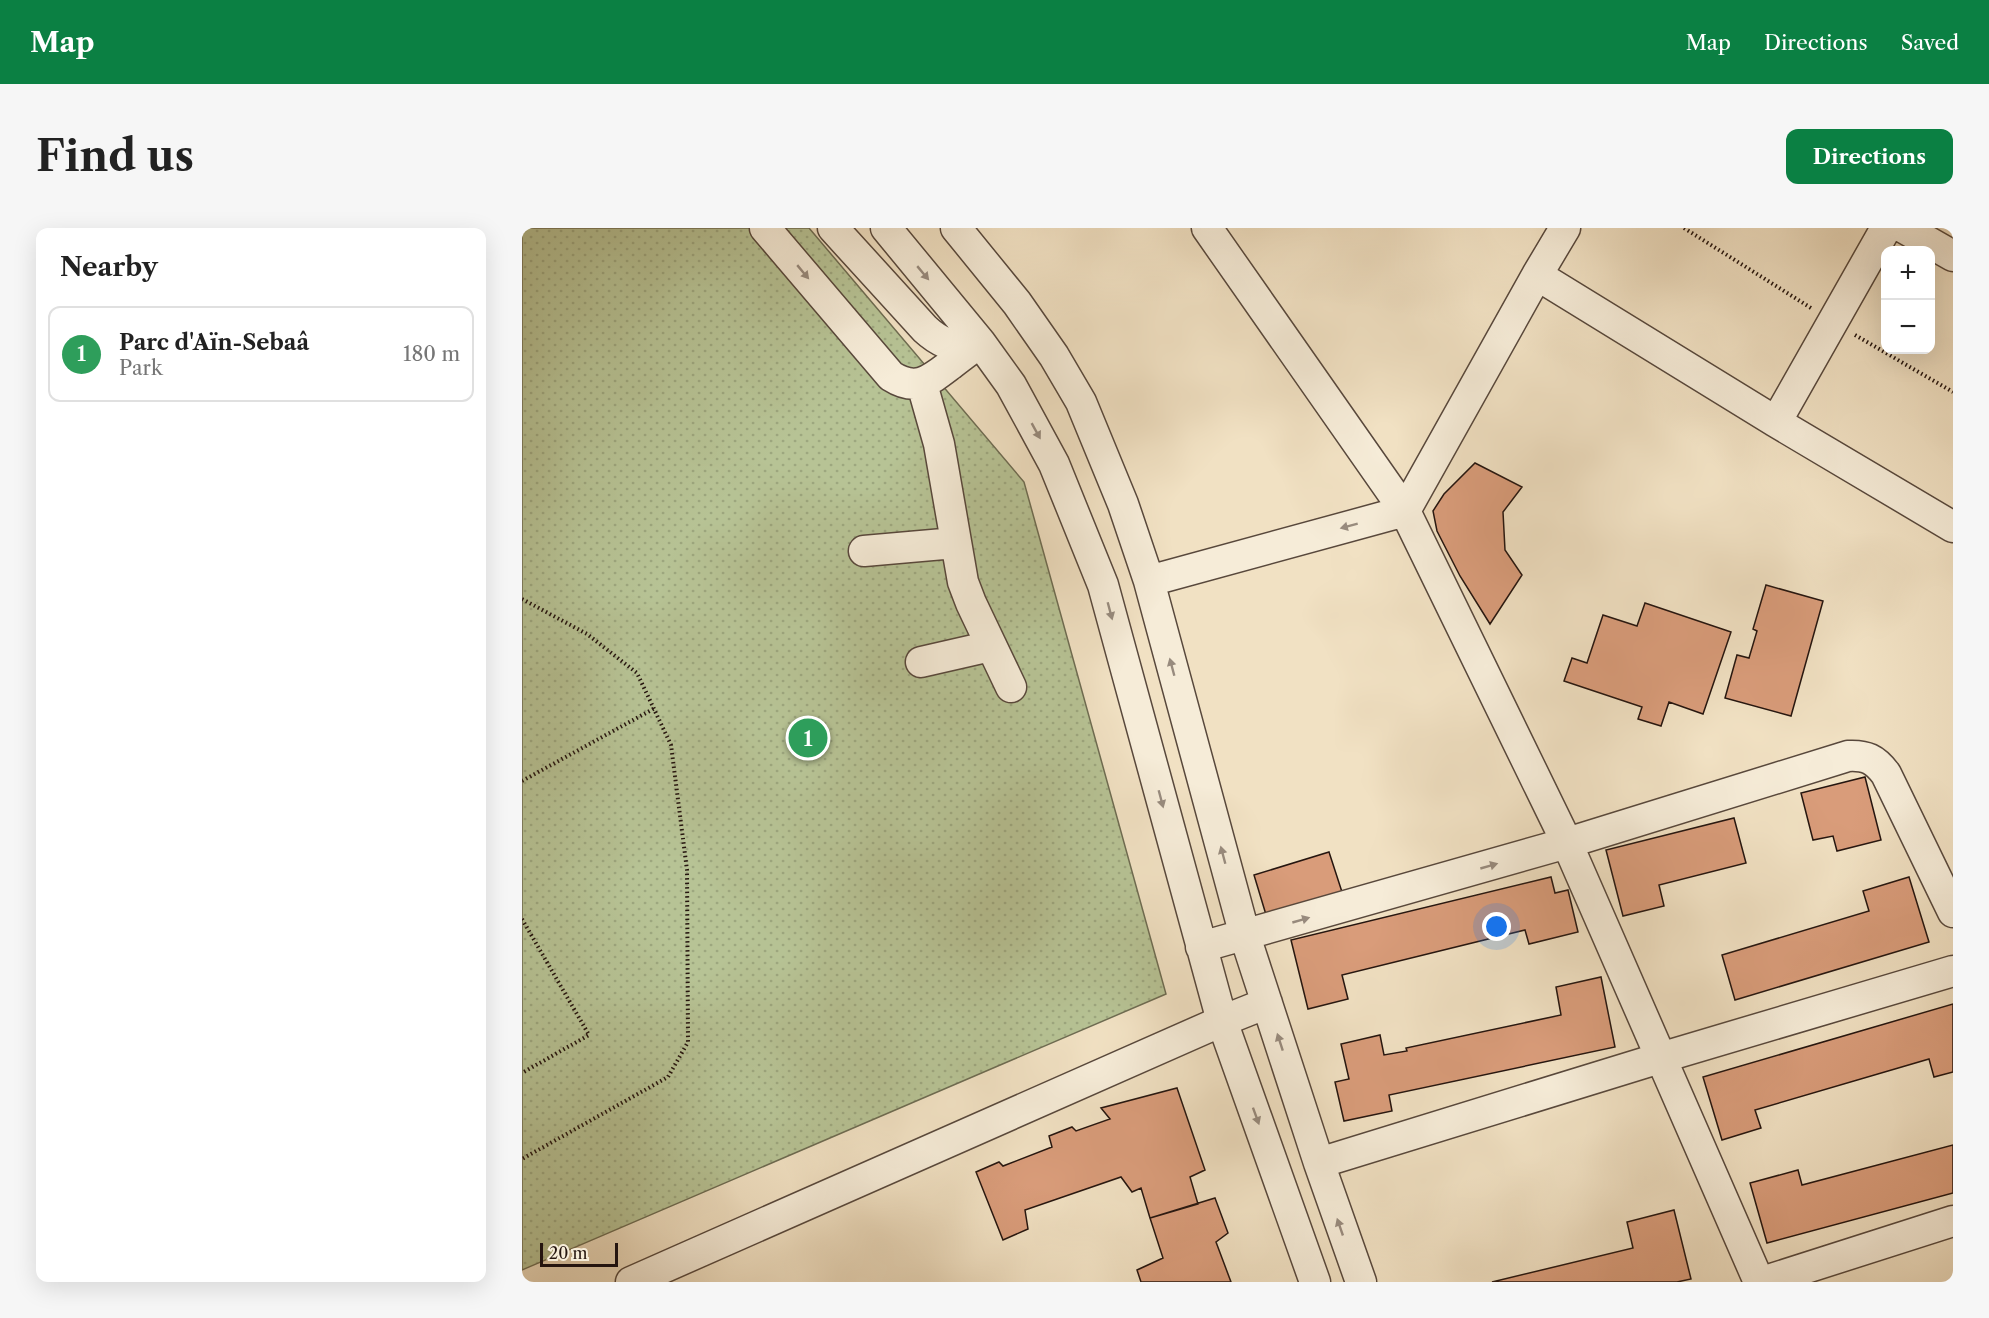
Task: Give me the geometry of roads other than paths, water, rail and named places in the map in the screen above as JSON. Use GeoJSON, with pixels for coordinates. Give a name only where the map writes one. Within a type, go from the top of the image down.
{"type":"FeatureCollection","features":[{"type":"Feature","properties":{"kind":"street"},"geometry":{"type":"LineString","coordinates":[[765,228],[891,376],[901,382],[912,385],[922,384],[932,379],[976,345]]}},
{"type":"Feature","properties":{"kind":"street"},"geometry":{"type":"LineString","coordinates":[[833,228],[935,338],[947,344],[976,345]]}},
{"type":"Feature","properties":{"kind":"street"},"geometry":{"type":"LineString","coordinates":[[886,228],[976,345],[1011,385],[1054,464],[1103,585],[1222,1021],[1315,1282]]}},
{"type":"Feature","properties":{"kind":"street"},"geometry":{"type":"LineString","coordinates":[[956,228],[1017,303],[1054,356],[1081,402],[1123,504],[1149,581],[1245,936],[1360,1282]]}},
{"type":"Feature","properties":{"kind":"street"},"geometry":{"type":"LineString","coordinates":[[1207,228],[1405,511],[1567,843],[1660,1058],[1761,1282],[1953,1221]]}},
{"type":"Feature","properties":{"kind":"street"},"geometry":{"type":"LineString","coordinates":[[1149,581],[1405,511],[1565,228]]}},
{"type":"Feature","properties":{"kind":"street"},"geometry":{"type":"LineString","coordinates":[[1776,422],[1886,228]]}},
{"type":"Feature","properties":{"kind":"street"},"geometry":{"type":"LineString","coordinates":[[1904,228],[1953,256]]}},
{"type":"Feature","properties":{"kind":"street"},"geometry":{"type":"LineString","coordinates":[[1537,275],[1776,422],[1953,527]]}},
{"type":"Feature","properties":{"kind":"street"},"geometry":{"type":"LineString","coordinates":[[922,384],[939,444],[963,582],[1011,687]]}},
{"type":"Feature","properties":{"kind":"street"},"geometry":{"type":"LineString","coordinates":[[864,551],[955,543]]}},
{"type":"Feature","properties":{"kind":"street"},"geometry":{"type":"LineString","coordinates":[[921,662],[991,646]]}},
{"type":"Feature","properties":{"kind":"street"},"geometry":{"type":"LineString","coordinates":[[1201,948],[1567,843],[1848,756],[1865,756],[1876,763],[1886,774],[1953,912]]}},
{"type":"Feature","properties":{"kind":"street"},"geometry":{"type":"LineString","coordinates":[[1319,1163],[1953,971]]}},
{"type":"Feature","properties":{"kind":"street"},"geometry":{"type":"LineString","coordinates":[[631,1282],[1267,1003]]}},
{"type":"Feature","properties":{"kind":"place","name":"Parc d'Aïn-Sebaâ"},"geometry":{"type":"Point","coordinates":[808,738]}}]}
